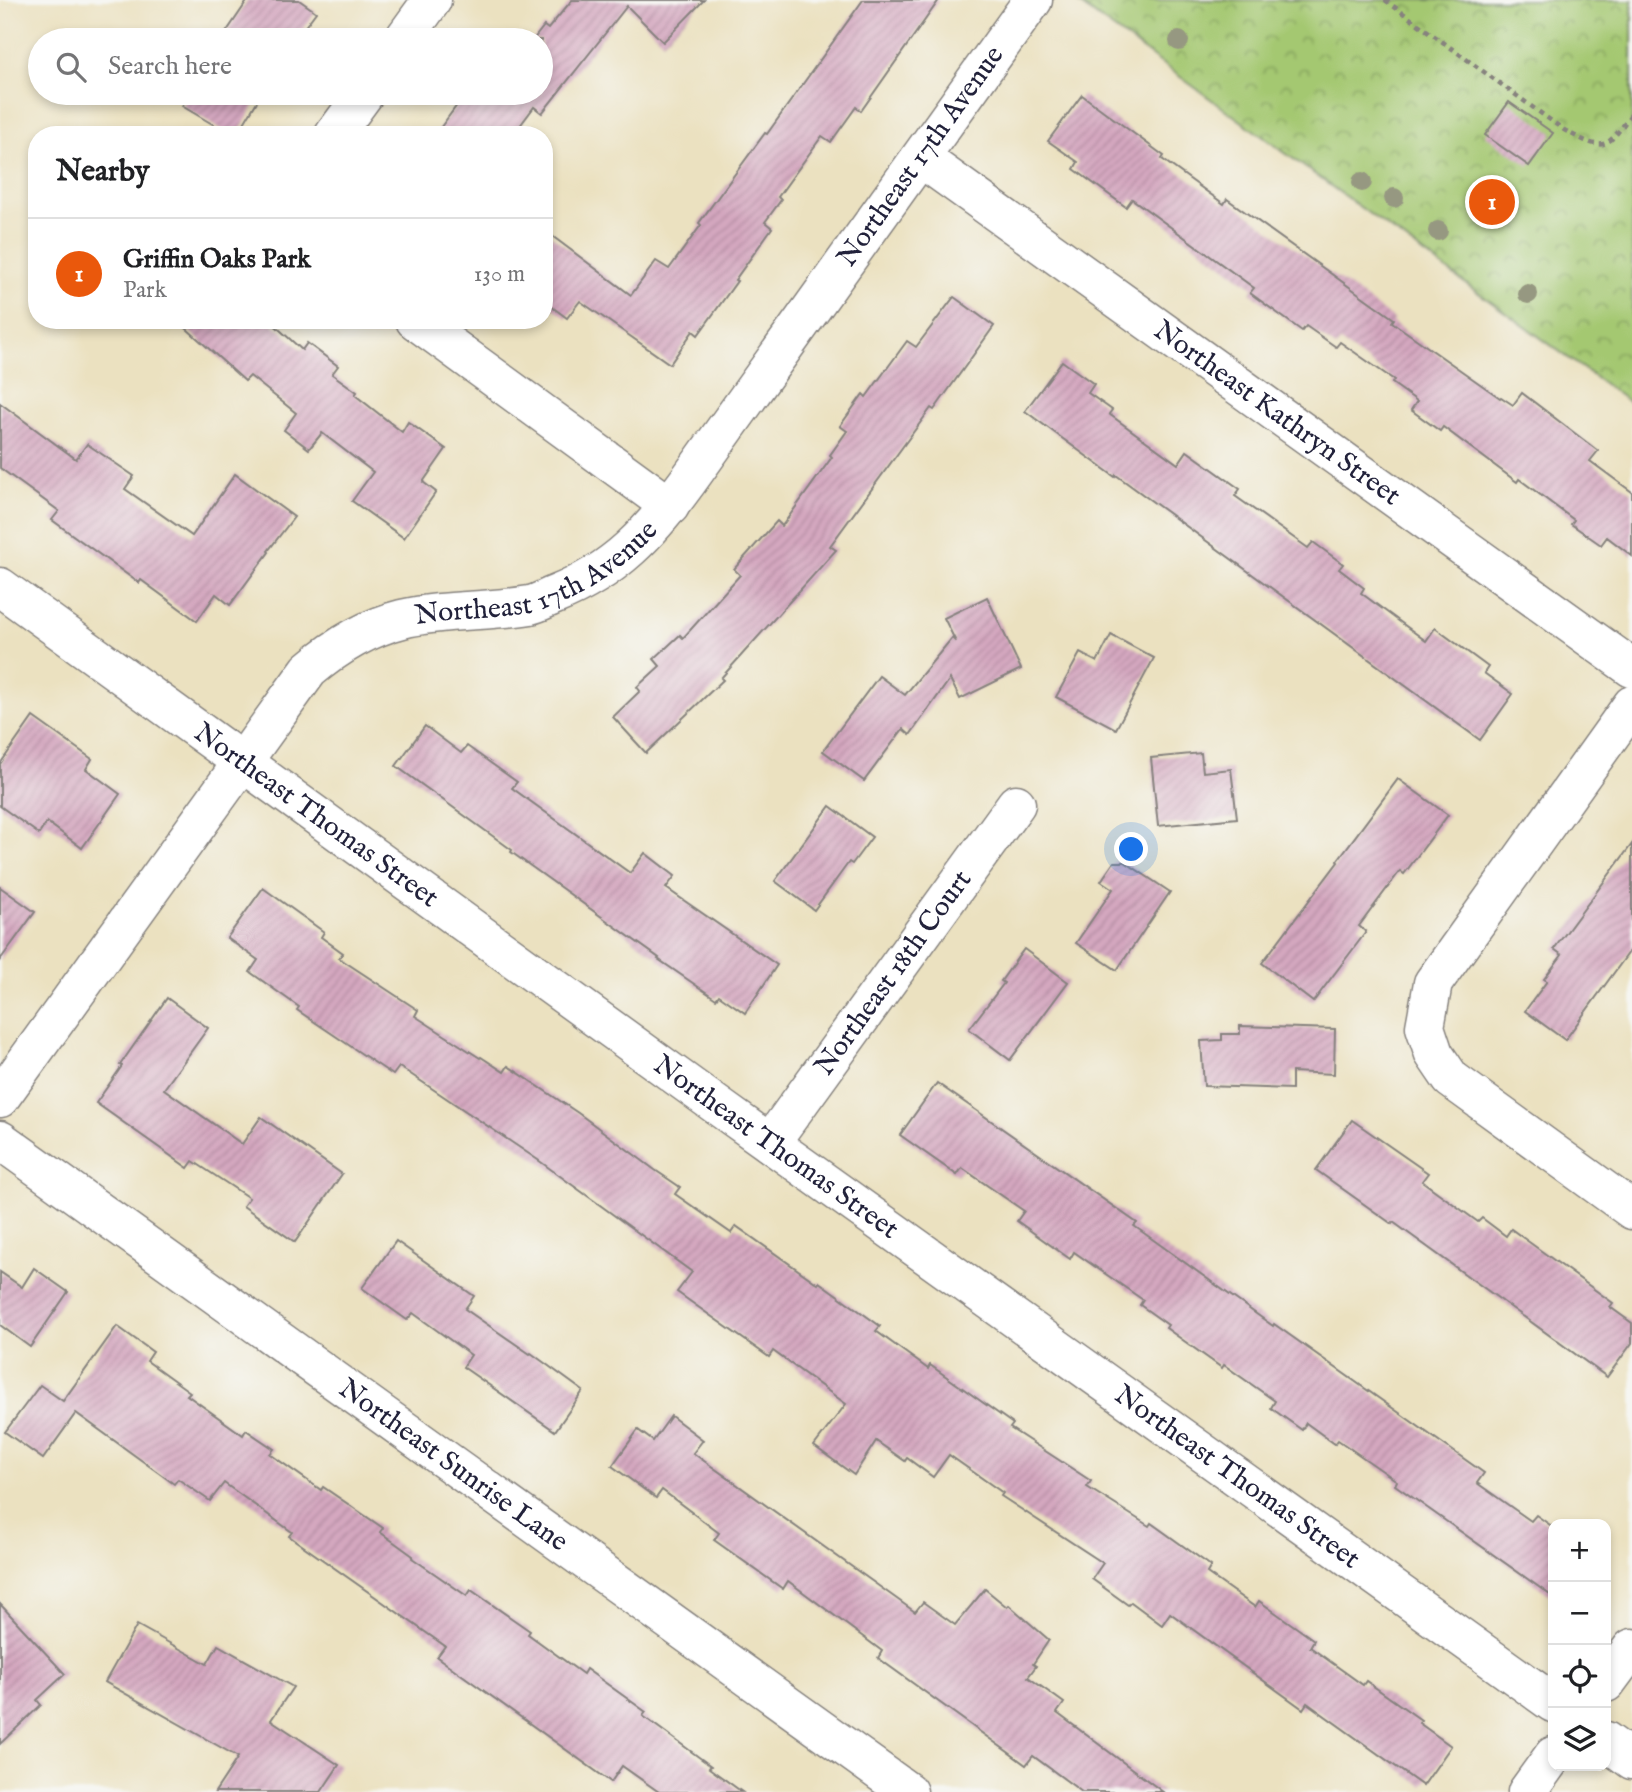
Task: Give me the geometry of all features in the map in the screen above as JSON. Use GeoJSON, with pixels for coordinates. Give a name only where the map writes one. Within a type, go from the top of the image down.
{"type":"FeatureCollection","features":[{"type":"Feature","properties":{"kind":"street"},"geometry":{"type":"LineString","coordinates":[[412,28],[432,0]]}},
{"type":"Feature","properties":{"kind":"street","name":"Northeast 17th Avenue"},"geometry":{"type":"LineString","coordinates":[[0,1098],[309,670],[334,649],[362,633],[402,619],[533,604],[571,589],[609,567],[645,535],[670,506],[1033,0]]}},
{"type":"Feature","properties":{"kind":"street"},"geometry":{"type":"LineString","coordinates":[[341,126],[356,105]]}},
{"type":"Feature","properties":{"kind":"street","name":"Northeast Kathryn Street"},"geometry":{"type":"LineString","coordinates":[[921,158],[1632,668]]}},
{"type":"Feature","properties":{"kind":"street"},"geometry":{"type":"LineString","coordinates":[[427,329],[670,506]]}},
{"type":"Feature","properties":{"kind":"street","name":"Northeast Thomas Street"},"geometry":{"type":"LineString","coordinates":[[0,587],[770,1143],[1548,1699]]}},
{"type":"Feature","properties":{"kind":"street"},"geometry":{"type":"LineString","coordinates":[[1632,705],[1433,983],[1425,1027],[1434,1054],[1451,1079],[1632,1210]]}},
{"type":"Feature","properties":{"kind":"street","name":"Northeast 18th Court"},"geometry":{"type":"LineString","coordinates":[[770,1143],[1016,804]]}},
{"type":"Feature","properties":{"kind":"street","name":"Northeast Sunrise Lane"},"geometry":{"type":"LineString","coordinates":[[0,1140],[908,1792]]}},
{"type":"Feature","properties":{"kind":"street"},"geometry":{"type":"LineString","coordinates":[[1611,1676],[1632,1648]]}},
{"type":"Feature","properties":{"kind":"street"},"geometry":{"type":"LineString","coordinates":[[1611,1745],[1632,1760]]}},
{"type":"Feature","properties":{"kind":"street"},"geometry":{"type":"LineString","coordinates":[[1527,1792],[1548,1763]]}},
{"type":"Feature","properties":{"kind":"path"},"geometry":{"type":"LineString","coordinates":[[1385,0],[1564,130],[1591,145],[1610,141],[1632,113]]}},
{"type":"Feature","properties":{"kind":"green space"},"geometry":{"type":"Polygon","coordinates":[[[1074,0],[1632,0],[1632,404],[1074,0]]]}},
{"type":"Feature","properties":{"kind":"building"},"geometry":{"type":"Polygon","coordinates":[[[248,0],[299,0],[316,12],[304,28],[229,28],[248,0]]]}},
{"type":"Feature","properties":{"kind":"building"},"geometry":{"type":"Polygon","coordinates":[[[572,0],[704,0],[663,42],[627,6],[553,99],[553,28],[549,28],[572,0]]]}},
{"type":"Feature","properties":{"kind":"building"},"geometry":{"type":"Polygon","coordinates":[[[863,0],[939,0],[861,111],[856,107],[831,142],[822,136],[778,197],[781,200],[765,222],[772,228],[735,280],[737,281],[698,335],[693,331],[670,364],[580,301],[567,318],[553,308],[553,237],[631,295],[656,261],[669,269],[701,225],[699,223],[765,133],[767,134],[863,0]]]}},
{"type":"Feature","properties":{"kind":"building"},"geometry":{"type":"Polygon","coordinates":[[[1082,95],[1224,204],[1227,199],[1394,319],[1392,322],[1500,398],[1513,405],[1522,393],[1598,451],[1590,461],[1632,492],[1632,556],[1607,537],[1601,545],[1571,524],[1574,520],[1519,479],[1517,482],[1443,427],[1440,431],[1411,410],[1417,401],[1392,383],[1394,380],[1340,342],[1336,347],[1306,326],[1302,331],[1250,293],[1254,288],[1132,199],[1126,207],[1074,169],[1078,162],[1048,141],[1082,95]]]}},
{"type":"Feature","properties":{"kind":"building"},"geometry":{"type":"Polygon","coordinates":[[[1509,102],[1553,133],[1529,166],[1485,135],[1509,102]]]}},
{"type":"Feature","properties":{"kind":"building"},"geometry":{"type":"Polygon","coordinates":[[[255,105],[242,126],[216,126],[182,106],[255,105]]]}},
{"type":"Feature","properties":{"kind":"building"},"geometry":{"type":"Polygon","coordinates":[[[457,105],[548,105],[542,113],[534,107],[520,126],[442,126],[457,105]]]}},
{"type":"Feature","properties":{"kind":"building"},"geometry":{"type":"Polygon","coordinates":[[[954,297],[994,326],[830,546],[836,550],[721,678],[723,680],[646,753],[613,717],[640,691],[637,687],[660,666],[654,659],[680,635],[683,638],[740,575],[734,569],[777,521],[782,526],[832,457],[830,455],[847,431],[840,426],[863,394],[866,397],[907,341],[916,347],[954,297]]]}},
{"type":"Feature","properties":{"kind":"building"},"geometry":{"type":"Polygon","coordinates":[[[187,329],[279,329],[302,350],[307,343],[338,366],[332,374],[402,432],[408,422],[446,449],[423,482],[436,492],[404,538],[352,501],[373,472],[322,433],[309,449],[284,430],[296,413],[250,376],[245,381],[187,329]]]}},
{"type":"Feature","properties":{"kind":"building"},"geometry":{"type":"Polygon","coordinates":[[[1062,361],[1094,384],[1088,393],[1112,410],[1109,414],[1178,464],[1187,451],[1240,489],[1235,496],[1308,548],[1313,542],[1343,564],[1339,569],[1364,588],[1361,593],[1426,641],[1435,628],[1488,667],[1484,673],[1513,694],[1480,740],[1025,411],[1062,361]]]}},
{"type":"Feature","properties":{"kind":"building"},"geometry":{"type":"Polygon","coordinates":[[[0,403],[76,459],[87,444],[134,476],[125,489],[192,536],[235,474],[294,517],[230,605],[216,594],[197,621],[52,520],[59,511],[0,468],[0,403]]]}},
{"type":"Feature","properties":{"kind":"building"},"geometry":{"type":"Polygon","coordinates":[[[987,597],[1021,669],[960,699],[950,679],[910,735],[903,729],[864,781],[823,751],[879,676],[905,695],[952,638],[956,642],[944,618],[987,597]]]}},
{"type":"Feature","properties":{"kind":"building"},"geometry":{"type":"Polygon","coordinates":[[[1111,635],[1154,658],[1116,729],[1056,697],[1080,653],[1097,662],[1111,635]]]}},
{"type":"Feature","properties":{"kind":"building"},"geometry":{"type":"Polygon","coordinates":[[[33,717],[92,759],[86,769],[120,794],[82,848],[47,822],[39,834],[0,806],[0,764],[33,717]]]}},
{"type":"Feature","properties":{"kind":"building"},"geometry":{"type":"Polygon","coordinates":[[[425,726],[461,753],[467,746],[517,782],[512,788],[630,873],[645,853],[675,876],[666,888],[777,965],[745,1013],[719,995],[716,999],[658,959],[396,766],[425,726]]]}},
{"type":"Feature","properties":{"kind":"building"},"geometry":{"type":"Polygon","coordinates":[[[1201,753],[1203,772],[1231,769],[1237,818],[1158,826],[1151,758],[1201,753]]]}},
{"type":"Feature","properties":{"kind":"building"},"geometry":{"type":"Polygon","coordinates":[[[1398,779],[1448,815],[1404,874],[1400,871],[1359,926],[1366,932],[1313,1002],[1262,963],[1398,779]]]}},
{"type":"Feature","properties":{"kind":"building"},"geometry":{"type":"Polygon","coordinates":[[[830,806],[872,837],[852,864],[849,862],[814,910],[775,881],[830,806]]]}},
{"type":"Feature","properties":{"kind":"building"},"geometry":{"type":"Polygon","coordinates":[[[1632,844],[1632,948],[1565,1040],[1525,1011],[1562,955],[1554,949],[1632,844]]]}},
{"type":"Feature","properties":{"kind":"building"},"geometry":{"type":"Polygon","coordinates":[[[1114,862],[1125,862],[1170,892],[1117,970],[1076,943],[1113,889],[1101,881],[1114,862]]]}},
{"type":"Feature","properties":{"kind":"building"},"geometry":{"type":"Polygon","coordinates":[[[0,887],[35,912],[0,960],[0,887]]]}},
{"type":"Feature","properties":{"kind":"building"},"geometry":{"type":"Polygon","coordinates":[[[263,888],[324,932],[321,937],[343,953],[339,958],[418,1010],[415,1016],[504,1072],[508,1066],[578,1113],[680,1187],[675,1194],[731,1233],[736,1226],[818,1284],[819,1282],[880,1326],[876,1331],[928,1369],[930,1365],[1013,1424],[1010,1428],[1091,1481],[1087,1487],[1149,1526],[1151,1523],[1211,1566],[1207,1573],[1255,1607],[1259,1601],[1314,1640],[1310,1647],[1363,1685],[1366,1681],[1421,1720],[1419,1723],[1451,1746],[1423,1786],[1307,1703],[1303,1709],[1170,1613],[1162,1625],[1131,1602],[1128,1605],[1092,1579],[1103,1563],[1001,1496],[1003,1493],[949,1455],[933,1477],[907,1458],[905,1461],[876,1441],[854,1475],[814,1446],[846,1404],[773,1351],[769,1357],[677,1292],[692,1272],[538,1160],[399,1067],[393,1075],[297,1010],[299,1007],[250,972],[258,960],[227,938],[263,888]]]}},
{"type":"Feature","properties":{"kind":"building"},"geometry":{"type":"Polygon","coordinates":[[[1024,949],[1068,982],[1010,1060],[969,1029],[1004,983],[1001,981],[1024,949]]]}},
{"type":"Feature","properties":{"kind":"building"},"geometry":{"type":"Polygon","coordinates":[[[167,998],[208,1028],[164,1089],[242,1144],[261,1117],[342,1174],[295,1242],[243,1206],[249,1198],[193,1161],[188,1168],[96,1103],[167,998]]]}},
{"type":"Feature","properties":{"kind":"building"},"geometry":{"type":"Polygon","coordinates":[[[1240,1026],[1335,1029],[1334,1074],[1292,1072],[1292,1089],[1204,1086],[1201,1041],[1222,1040],[1222,1034],[1240,1034],[1240,1026]]]}},
{"type":"Feature","properties":{"kind":"building"},"geometry":{"type":"Polygon","coordinates":[[[937,1083],[1137,1223],[1134,1226],[1484,1473],[1477,1483],[1531,1521],[1536,1515],[1548,1523],[1548,1593],[1395,1485],[1397,1481],[1338,1440],[1335,1444],[1306,1423],[1302,1430],[1271,1408],[1275,1401],[1166,1328],[1168,1325],[1140,1305],[1143,1300],[1074,1252],[1070,1259],[1017,1221],[1024,1211],[962,1168],[957,1175],[900,1135],[937,1083]]]}},
{"type":"Feature","properties":{"kind":"building"},"geometry":{"type":"Polygon","coordinates":[[[1352,1120],[1428,1173],[1422,1181],[1478,1222],[1482,1218],[1506,1236],[1511,1229],[1613,1303],[1610,1307],[1632,1323],[1632,1343],[1607,1377],[1393,1222],[1392,1224],[1316,1170],[1352,1120]]]}},
{"type":"Feature","properties":{"kind":"building"},"geometry":{"type":"Polygon","coordinates":[[[396,1241],[474,1296],[465,1309],[583,1391],[555,1431],[463,1367],[471,1355],[413,1313],[407,1320],[362,1288],[396,1241]]]}},
{"type":"Feature","properties":{"kind":"building"},"geometry":{"type":"Polygon","coordinates":[[[34,1268],[68,1292],[30,1347],[0,1325],[0,1272],[22,1287],[34,1268]]]}},
{"type":"Feature","properties":{"kind":"building"},"geometry":{"type":"Polygon","coordinates":[[[117,1326],[153,1352],[147,1361],[190,1392],[187,1395],[243,1435],[246,1430],[274,1449],[270,1454],[321,1490],[323,1487],[383,1528],[380,1532],[413,1556],[412,1558],[467,1596],[471,1590],[530,1631],[528,1634],[583,1674],[586,1669],[646,1712],[643,1716],[742,1792],[659,1792],[622,1766],[611,1782],[437,1657],[445,1646],[289,1536],[292,1532],[224,1483],[210,1501],[178,1479],[174,1484],[76,1413],[43,1459],[5,1432],[40,1385],[63,1401],[117,1326]]]}},
{"type":"Feature","properties":{"kind":"building"},"geometry":{"type":"Polygon","coordinates":[[[671,1416],[703,1440],[693,1453],[915,1612],[923,1602],[955,1625],[985,1589],[1007,1607],[1009,1605],[1049,1640],[1028,1677],[1064,1703],[1057,1713],[1163,1792],[1082,1792],[1033,1756],[1026,1765],[878,1658],[882,1651],[788,1581],[783,1589],[714,1540],[719,1533],[662,1490],[656,1498],[612,1466],[638,1430],[653,1441],[671,1416]]]}},
{"type":"Feature","properties":{"kind":"building"},"geometry":{"type":"Polygon","coordinates":[[[0,1604],[65,1674],[37,1700],[41,1705],[0,1744],[0,1604]]]}},
{"type":"Feature","properties":{"kind":"building"},"geometry":{"type":"Polygon","coordinates":[[[137,1625],[207,1664],[218,1645],[293,1687],[271,1720],[339,1765],[321,1792],[215,1792],[238,1757],[105,1682],[137,1625]]]}},
{"type":"Feature","properties":{"kind":"place","name":"Griffin Oaks Park"},"geometry":{"type":"Point","coordinates":[1492,202]}}]}
